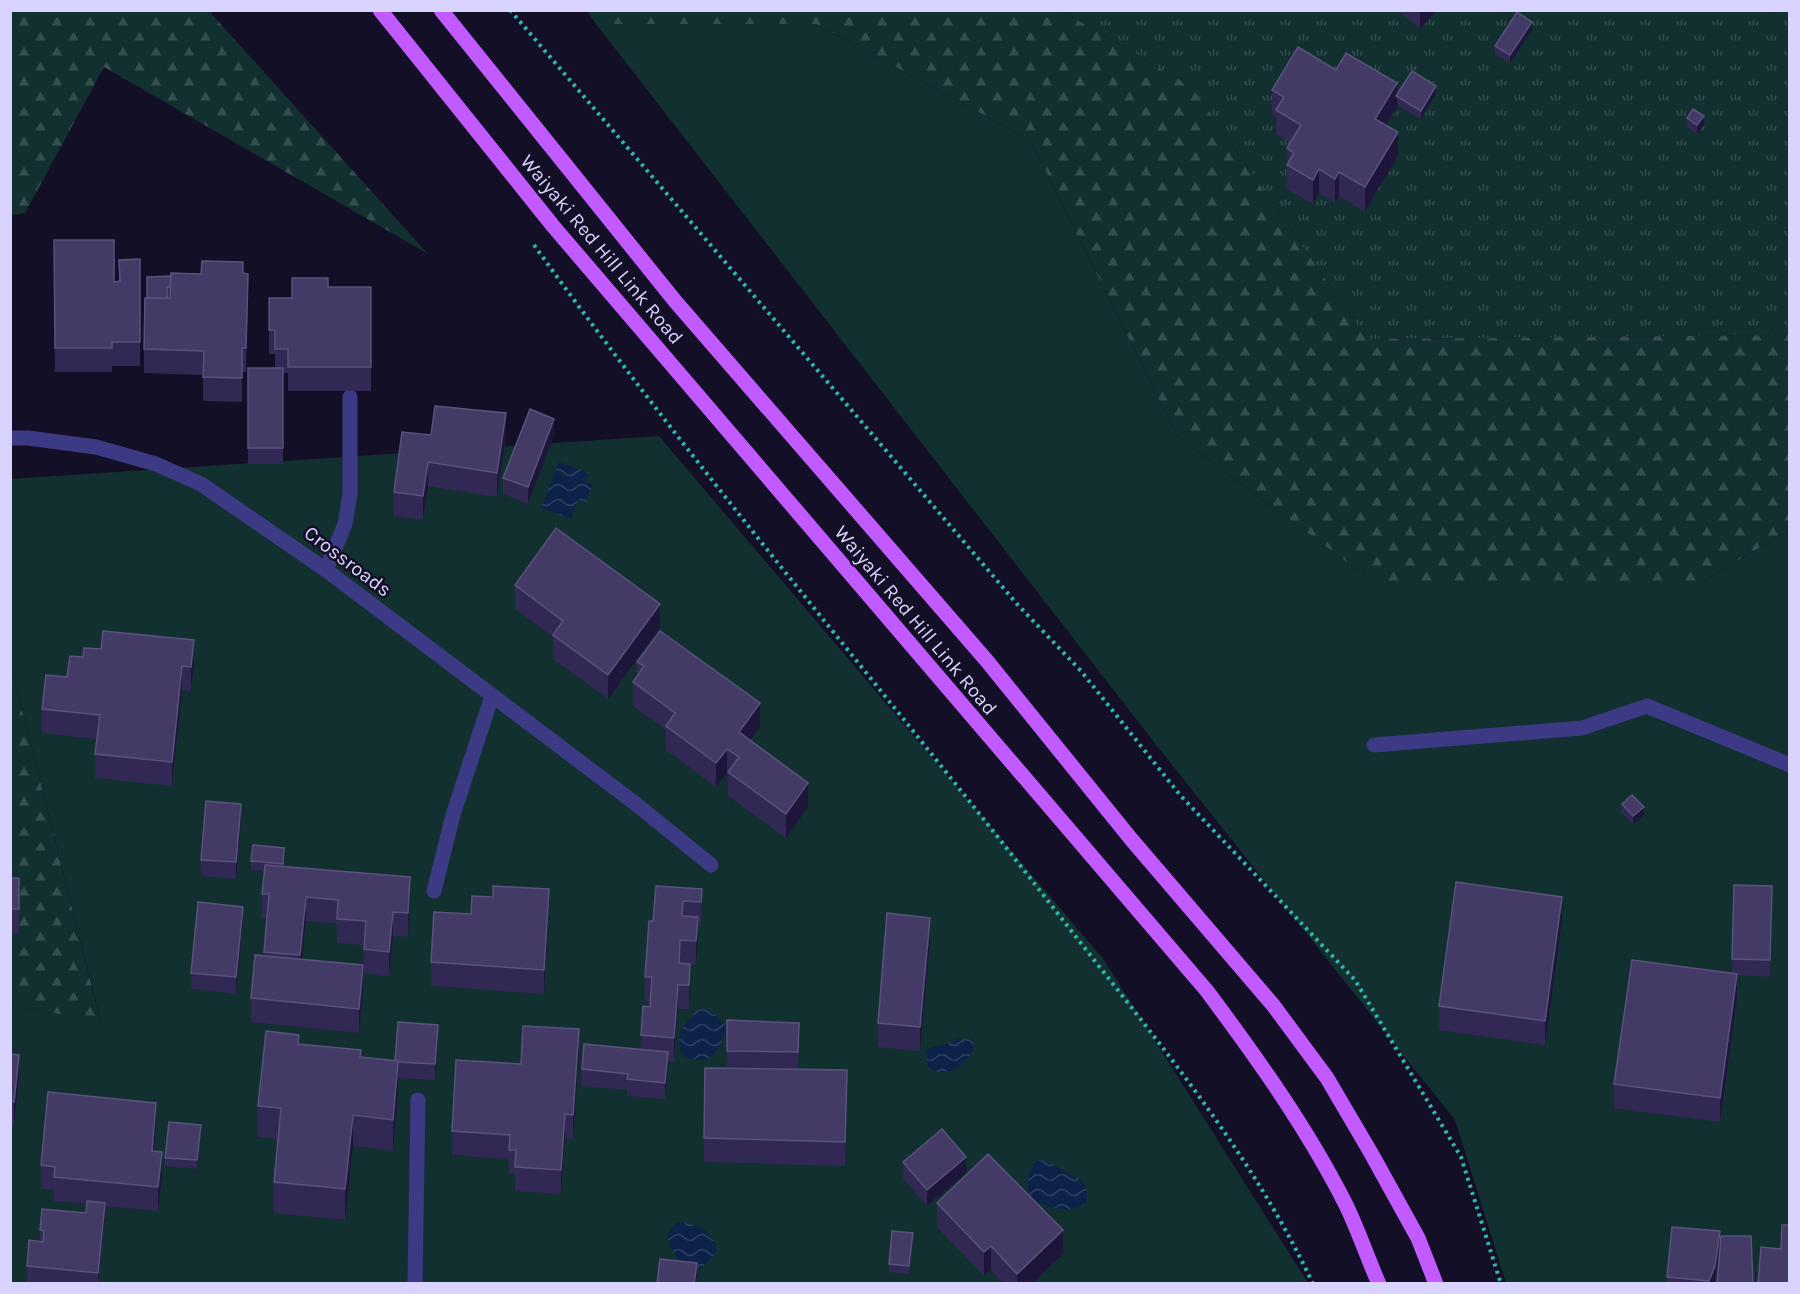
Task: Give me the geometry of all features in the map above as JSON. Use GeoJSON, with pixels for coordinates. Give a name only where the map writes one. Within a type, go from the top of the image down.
{"type":"FeatureCollection","features":[{"type":"Feature","properties":{"kind":"main road","name":"Waiyaki Red Hill Link Road"},"geometry":{"type":"LineString","coordinates":[[380,10],[553,226],[1207,991],[1280,1094],[1324,1166],[1345,1204],[1378,1284]]}},
{"type":"Feature","properties":{"kind":"main road","name":"Waiyaki Red Hill Link Road"},"geometry":{"type":"LineString","coordinates":[[441,10],[675,301],[987,660],[1131,839],[1273,1005],[1327,1078],[1371,1153],[1418,1238],[1436,1284]]}},
{"type":"Feature","properties":{"kind":"street"},"geometry":{"type":"LineString","coordinates":[[326,570],[345,524],[350,495],[350,397]]}},
{"type":"Feature","properties":{"kind":"street","name":"Crossroads"},"geometry":{"type":"LineString","coordinates":[[10,438],[28,438],[96,447],[156,464],[201,484],[326,570],[626,796],[711,865]]}},
{"type":"Feature","properties":{"kind":"street"},"geometry":{"type":"LineString","coordinates":[[434,891],[453,815],[492,696]]}},
{"type":"Feature","properties":{"kind":"street"},"geometry":{"type":"LineString","coordinates":[[1374,745],[1582,728],[1647,706],[1790,765]]}},
{"type":"Feature","properties":{"kind":"street"},"geometry":{"type":"LineString","coordinates":[[416,1284],[418,1100]]}},
{"type":"Feature","properties":{"kind":"path"},"geometry":{"type":"LineString","coordinates":[[510,10],[1017,604],[1081,671],[1180,795],[1354,980],[1461,1157],[1501,1284]]}},
{"type":"Feature","properties":{"kind":"path"},"geometry":{"type":"LineString","coordinates":[[529,237],[694,455],[956,782],[1233,1142],[1289,1233],[1313,1284]]}},
{"type":"Feature","properties":{"kind":"green space"},"geometry":{"type":"Polygon","coordinates":[[[10,11],[209,11],[428,254],[104,67],[25,213],[11,215],[10,11]]]}},
{"type":"Feature","properties":{"kind":"green space"},"geometry":{"type":"Polygon","coordinates":[[[587,11],[1062,11],[1192,87],[1367,339],[1789,335],[1789,530],[1704,581],[1372,581],[1177,436],[1030,140],[816,24],[596,24],[587,11]]]}},
{"type":"Feature","properties":{"kind":"green space"},"geometry":{"type":"Polygon","coordinates":[[[1062,11],[1789,11],[1789,335],[1367,339],[1192,87],[1062,11]]]}},
{"type":"Feature","properties":{"kind":"green space"},"geometry":{"type":"Polygon","coordinates":[[[596,24],[816,24],[1030,140],[1177,436],[1372,581],[1704,581],[1789,530],[1789,1283],[1506,1283],[1455,1120],[1157,746],[596,24]]]}},
{"type":"Feature","properties":{"kind":"green space"},"geometry":{"type":"Polygon","coordinates":[[[659,436],[1104,960],[1308,1283],[11,1283],[10,1005],[101,1022],[11,665],[11,479],[659,436]]]}},
{"type":"Feature","properties":{"kind":"green space"},"geometry":{"type":"Polygon","coordinates":[[[11,665],[101,1023],[11,1005],[11,665]]]}},
{"type":"Feature","properties":{"kind":"water"},"geometry":{"type":"Polygon","coordinates":[[[559,462],[589,473],[585,481],[593,484],[586,502],[578,500],[571,519],[541,508],[559,462]]]}},
{"type":"Feature","properties":{"kind":"water"},"geometry":{"type":"Polygon","coordinates":[[[700,1007],[714,1013],[726,1027],[717,1051],[706,1059],[699,1060],[682,1055],[679,1040],[683,1028],[700,1007]]]}},
{"type":"Feature","properties":{"kind":"water"},"geometry":{"type":"Polygon","coordinates":[[[959,1038],[974,1040],[974,1048],[965,1062],[950,1071],[935,1071],[928,1067],[925,1051],[951,1043],[959,1038]]]}},
{"type":"Feature","properties":{"kind":"water"},"geometry":{"type":"Polygon","coordinates":[[[1038,1160],[1046,1161],[1083,1181],[1087,1202],[1066,1210],[1052,1208],[1030,1199],[1028,1178],[1038,1160]]]}},
{"type":"Feature","properties":{"kind":"water"},"geometry":{"type":"Polygon","coordinates":[[[677,1222],[692,1224],[709,1233],[712,1238],[717,1252],[702,1267],[682,1262],[673,1252],[668,1232],[677,1222]]]}},
{"type":"Feature","properties":{"kind":"building"},"geometry":{"type":"Polygon","coordinates":[[[1517,12],[1532,22],[1510,55],[1495,46],[1517,12]]]}},
{"type":"Feature","properties":{"kind":"building"},"geometry":{"type":"Polygon","coordinates":[[[1298,47],[1336,70],[1346,53],[1397,83],[1375,119],[1398,132],[1365,187],[1339,172],[1335,179],[1319,169],[1313,180],[1287,165],[1294,153],[1287,148],[1301,125],[1276,110],[1284,97],[1272,90],[1298,47]]]}},
{"type":"Feature","properties":{"kind":"building"},"geometry":{"type":"Polygon","coordinates":[[[1412,71],[1436,86],[1421,111],[1396,96],[1412,71]]]}},
{"type":"Feature","properties":{"kind":"building"},"geometry":{"type":"Polygon","coordinates":[[[1693,109],[1704,116],[1697,125],[1687,118],[1693,109]]]}},
{"type":"Feature","properties":{"kind":"building"},"geometry":{"type":"Polygon","coordinates":[[[54,240],[114,240],[114,282],[120,281],[119,260],[140,259],[140,342],[112,342],[112,348],[55,348],[54,240]]]}},
{"type":"Feature","properties":{"kind":"building"},"geometry":{"type":"Polygon","coordinates":[[[202,261],[243,262],[243,273],[248,274],[246,348],[242,348],[242,378],[203,377],[204,351],[144,349],[145,298],[170,298],[171,273],[201,274],[202,261]]]}},
{"type":"Feature","properties":{"kind":"building"},"geometry":{"type":"Polygon","coordinates":[[[171,276],[170,287],[167,287],[167,298],[147,298],[147,277],[171,276]]]}},
{"type":"Feature","properties":{"kind":"building"},"geometry":{"type":"Polygon","coordinates":[[[292,278],[328,278],[328,287],[371,287],[371,367],[288,367],[288,349],[275,349],[275,330],[269,330],[269,298],[292,298],[292,278]]]}},
{"type":"Feature","properties":{"kind":"building"},"geometry":{"type":"Polygon","coordinates":[[[248,368],[283,368],[283,448],[248,448],[248,368]]]}},
{"type":"Feature","properties":{"kind":"building"},"geometry":{"type":"Polygon","coordinates":[[[435,406],[506,413],[497,473],[428,462],[423,496],[394,492],[402,432],[431,435],[435,406]]]}},
{"type":"Feature","properties":{"kind":"building"},"geometry":{"type":"Polygon","coordinates":[[[530,409],[554,419],[528,487],[503,478],[530,409]]]}},
{"type":"Feature","properties":{"kind":"building"},"geometry":{"type":"Polygon","coordinates":[[[556,528],[660,604],[608,675],[553,635],[563,621],[515,585],[556,528]]]}},
{"type":"Feature","properties":{"kind":"building"},"geometry":{"type":"Polygon","coordinates":[[[103,631],[194,640],[191,667],[182,666],[172,762],[95,754],[100,715],[42,709],[46,675],[67,677],[70,656],[83,657],[84,648],[101,649],[103,631]]]}},
{"type":"Feature","properties":{"kind":"building"},"geometry":{"type":"Polygon","coordinates":[[[660,631],[760,703],[739,732],[808,783],[786,814],[728,772],[739,757],[727,749],[716,763],[666,726],[675,713],[633,682],[644,666],[637,662],[660,631]]]}},
{"type":"Feature","properties":{"kind":"building"},"geometry":{"type":"Polygon","coordinates":[[[1632,795],[1644,807],[1633,816],[1622,804],[1632,795]]]}},
{"type":"Feature","properties":{"kind":"building"},"geometry":{"type":"Polygon","coordinates":[[[206,801],[241,804],[236,862],[201,860],[206,801]]]}},
{"type":"Feature","properties":{"kind":"building"},"geometry":{"type":"Polygon","coordinates":[[[253,845],[284,848],[283,864],[251,861],[253,845]]]}},
{"type":"Feature","properties":{"kind":"building"},"geometry":{"type":"Polygon","coordinates":[[[265,865],[410,877],[408,913],[393,912],[389,952],[364,949],[366,921],[337,919],[338,900],[306,897],[300,955],[264,952],[269,894],[262,894],[265,865]]]}},
{"type":"Feature","properties":{"kind":"building"},"geometry":{"type":"Polygon","coordinates":[[[10,878],[19,878],[19,909],[10,909],[10,878]]]}},
{"type":"Feature","properties":{"kind":"building"},"geometry":{"type":"Polygon","coordinates":[[[1456,882],[1562,897],[1545,1021],[1439,1006],[1456,882]]]}},
{"type":"Feature","properties":{"kind":"building"},"geometry":{"type":"Polygon","coordinates":[[[1734,885],[1772,886],[1770,960],[1732,959],[1734,885]]]}},
{"type":"Feature","properties":{"kind":"building"},"geometry":{"type":"Polygon","coordinates":[[[493,886],[549,889],[544,970],[431,962],[434,912],[471,914],[472,896],[493,897],[493,886]]]}},
{"type":"Feature","properties":{"kind":"building"},"geometry":{"type":"Polygon","coordinates":[[[656,886],[702,889],[701,902],[683,901],[682,916],[698,917],[696,941],[680,940],[679,963],[690,964],[689,985],[678,985],[674,1038],[641,1035],[643,1006],[650,1007],[652,977],[645,977],[649,921],[653,921],[656,886]]]}},
{"type":"Feature","properties":{"kind":"building"},"geometry":{"type":"Polygon","coordinates":[[[198,902],[243,907],[236,977],[191,973],[198,902]]]}},
{"type":"Feature","properties":{"kind":"building"},"geometry":{"type":"Polygon","coordinates":[[[887,913],[930,918],[920,1027],[878,1023],[887,913]]]}},
{"type":"Feature","properties":{"kind":"building"},"geometry":{"type":"Polygon","coordinates":[[[255,955],[363,965],[359,1009],[251,998],[255,955]]]}},
{"type":"Feature","properties":{"kind":"building"},"geometry":{"type":"Polygon","coordinates":[[[1632,960],[1737,974],[1720,1098],[1614,1084],[1632,960]]]}},
{"type":"Feature","properties":{"kind":"building"},"geometry":{"type":"Polygon","coordinates":[[[727,1020],[799,1023],[798,1052],[727,1051],[727,1020]]]}},
{"type":"Feature","properties":{"kind":"building"},"geometry":{"type":"Polygon","coordinates":[[[398,1022],[438,1025],[435,1064],[395,1061],[398,1022]]]}},
{"type":"Feature","properties":{"kind":"building"},"geometry":{"type":"Polygon","coordinates":[[[523,1026],[579,1029],[573,1115],[565,1114],[561,1170],[515,1167],[516,1150],[509,1150],[510,1135],[452,1131],[456,1060],[521,1064],[523,1026]]]}},
{"type":"Feature","properties":{"kind":"building"},"geometry":{"type":"Polygon","coordinates":[[[266,1031],[299,1035],[298,1044],[361,1050],[360,1057],[398,1061],[393,1120],[353,1115],[345,1189],[274,1182],[281,1108],[258,1106],[266,1031]]]}},
{"type":"Feature","properties":{"kind":"building"},"geometry":{"type":"Polygon","coordinates":[[[584,1044],[668,1052],[665,1083],[627,1079],[628,1074],[582,1069],[584,1044]]]}},
{"type":"Feature","properties":{"kind":"building"},"geometry":{"type":"Polygon","coordinates":[[[10,1054],[19,1055],[14,1102],[10,1101],[10,1054]]]}},
{"type":"Feature","properties":{"kind":"building"},"geometry":{"type":"Polygon","coordinates":[[[705,1068],[847,1070],[845,1142],[704,1138],[705,1068]]]}},
{"type":"Feature","properties":{"kind":"building"},"geometry":{"type":"Polygon","coordinates":[[[48,1092],[156,1103],[152,1151],[162,1152],[158,1187],[54,1177],[55,1167],[41,1165],[48,1092]]]}},
{"type":"Feature","properties":{"kind":"building"},"geometry":{"type":"Polygon","coordinates":[[[169,1122],[201,1125],[197,1160],[165,1158],[169,1122]]]}},
{"type":"Feature","properties":{"kind":"building"},"geometry":{"type":"Polygon","coordinates":[[[942,1129],[966,1157],[927,1190],[903,1162],[942,1129]]]}},
{"type":"Feature","properties":{"kind":"building"},"geometry":{"type":"Polygon","coordinates":[[[988,1154],[1063,1230],[1017,1274],[991,1246],[984,1252],[937,1203],[988,1154]]]}},
{"type":"Feature","properties":{"kind":"building"},"geometry":{"type":"Polygon","coordinates":[[[87,1201],[105,1203],[98,1273],[27,1266],[29,1240],[43,1242],[44,1231],[40,1230],[42,1209],[86,1213],[87,1201]]]}},
{"type":"Feature","properties":{"kind":"building"},"geometry":{"type":"Polygon","coordinates":[[[1782,1225],[1790,1225],[1790,1284],[1758,1284],[1761,1247],[1781,1249],[1782,1225]]]}},
{"type":"Feature","properties":{"kind":"building"},"geometry":{"type":"Polygon","coordinates":[[[1672,1227],[1720,1231],[1715,1266],[1709,1281],[1667,1277],[1672,1227]]]}},
{"type":"Feature","properties":{"kind":"building"},"geometry":{"type":"Polygon","coordinates":[[[892,1231],[913,1233],[909,1266],[889,1264],[892,1231]]]}},
{"type":"Feature","properties":{"kind":"building"},"geometry":{"type":"Polygon","coordinates":[[[1721,1236],[1751,1236],[1753,1284],[1717,1284],[1721,1236]]]}},
{"type":"Feature","properties":{"kind":"building"},"geometry":{"type":"Polygon","coordinates":[[[660,1259],[697,1263],[694,1284],[657,1284],[660,1259]]]}}]}
